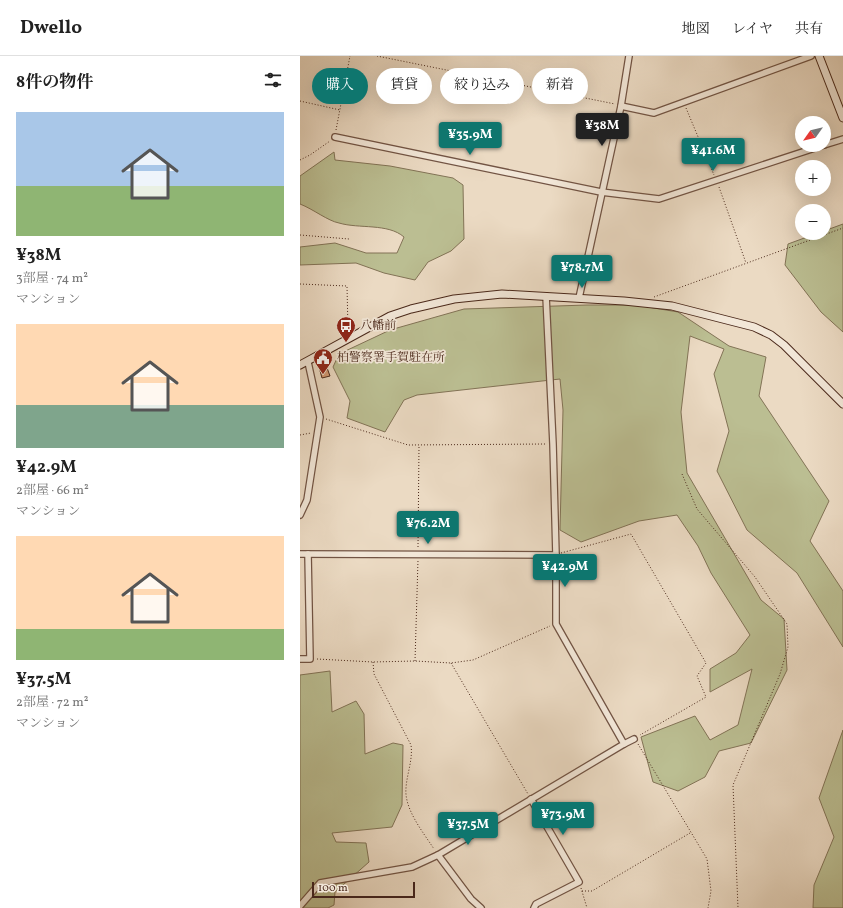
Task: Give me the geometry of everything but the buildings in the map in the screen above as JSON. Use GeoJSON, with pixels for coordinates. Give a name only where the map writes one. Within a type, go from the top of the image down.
{"type":"FeatureCollection","features":[{"type":"Feature","properties":{"kind":"street"},"geometry":{"type":"LineString","coordinates":[[579,298],[621,106],[629,56]]}},
{"type":"Feature","properties":{"kind":"street"},"geometry":{"type":"LineString","coordinates":[[621,106],[654,113],[811,56]]}},
{"type":"Feature","properties":{"kind":"street"},"geometry":{"type":"LineString","coordinates":[[819,56],[843,118]]}},
{"type":"Feature","properties":{"kind":"street"},"geometry":{"type":"LineString","coordinates":[[335,137],[601,192],[659,199],[803,152]]}},
{"type":"Feature","properties":{"kind":"street"},"geometry":{"type":"LineString","coordinates":[[831,143],[843,139]]}},
{"type":"Feature","properties":{"kind":"street"},"geometry":{"type":"LineString","coordinates":[[300,365],[390,316],[411,309],[454,299],[502,294],[579,298],[672,306],[754,327],[771,335],[797,358],[843,404]]}},
{"type":"Feature","properties":{"kind":"street"},"geometry":{"type":"LineString","coordinates":[[546,296],[553,444],[556,624],[624,744]]}},
{"type":"Feature","properties":{"kind":"street"},"geometry":{"type":"LineString","coordinates":[[300,515],[308,500],[320,417],[308,362]]}},
{"type":"Feature","properties":{"kind":"street"},"geometry":{"type":"LineString","coordinates":[[300,554],[556,555]]}},
{"type":"Feature","properties":{"kind":"street"},"geometry":{"type":"LineString","coordinates":[[300,660],[310,659],[308,554]]}},
{"type":"Feature","properties":{"kind":"street"},"geometry":{"type":"LineString","coordinates":[[300,906],[320,883],[412,867],[438,855],[634,738]]}},
{"type":"Feature","properties":{"kind":"street"},"geometry":{"type":"LineString","coordinates":[[531,799],[579,882],[536,904],[534,908]]}},
{"type":"Feature","properties":{"kind":"street"},"geometry":{"type":"LineString","coordinates":[[438,855],[471,899],[481,908]]}},
{"type":"Feature","properties":{"kind":"path"},"geometry":{"type":"LineString","coordinates":[[300,160],[310,155],[335,137],[350,56]]}},
{"type":"Feature","properties":{"kind":"path"},"geometry":{"type":"LineString","coordinates":[[376,56],[621,106]]}},
{"type":"Feature","properties":{"kind":"path"},"geometry":{"type":"LineString","coordinates":[[300,101],[340,110]]}},
{"type":"Feature","properties":{"kind":"path"},"geometry":{"type":"LineString","coordinates":[[648,303],[653,298],[843,228]]}},
{"type":"Feature","properties":{"kind":"path"},"geometry":{"type":"LineString","coordinates":[[300,235],[349,239]]}},
{"type":"Feature","properties":{"kind":"path"},"geometry":{"type":"LineString","coordinates":[[300,284],[347,286],[349,339]]}},
{"type":"Feature","properties":{"kind":"path"},"geometry":{"type":"LineString","coordinates":[[320,417],[408,445],[553,444]]}},
{"type":"Feature","properties":{"kind":"path"},"geometry":{"type":"LineString","coordinates":[[300,435],[318,432]]}},
{"type":"Feature","properties":{"kind":"path"},"geometry":{"type":"LineString","coordinates":[[682,474],[697,509],[755,577],[787,624],[788,647],[780,674],[733,785],[738,908]]}},
{"type":"Feature","properties":{"kind":"path"},"geometry":{"type":"LineString","coordinates":[[556,555],[631,534],[706,663],[697,676],[706,697],[634,738],[707,859],[711,891],[708,908]]}},
{"type":"Feature","properties":{"kind":"path"},"geometry":{"type":"LineString","coordinates":[[310,659],[372,662],[415,661],[451,664],[473,660],[556,624]]}},
{"type":"Feature","properties":{"kind":"path"},"geometry":{"type":"LineString","coordinates":[[372,662],[374,674],[410,745],[412,756],[406,786],[406,799],[438,855]]}},
{"type":"Feature","properties":{"kind":"path"},"geometry":{"type":"LineString","coordinates":[[451,664],[531,799]]}},
{"type":"Feature","properties":{"kind":"path"},"geometry":{"type":"LineString","coordinates":[[582,891],[592,891],[690,833]]}},
{"type":"Feature","properties":{"kind":"path"},"geometry":{"type":"LineString","coordinates":[[579,882],[587,908]]}},
{"type":"Feature","properties":{"kind":"green space"},"geometry":{"type":"Polygon","coordinates":[[[334,152],[335,160],[390,166],[453,178],[463,185],[464,239],[451,251],[428,262],[415,280],[384,273],[356,263],[300,265],[300,247],[335,243],[366,253],[397,253],[404,237],[382,228],[347,225],[335,222],[300,204],[300,176],[334,152]]]}},
{"type":"Feature","properties":{"kind":"green space"},"geometry":{"type":"Polygon","coordinates":[[[843,224],[843,332],[821,312],[785,265],[788,244],[799,240],[831,240],[831,228],[843,224]]]}},
{"type":"Feature","properties":{"kind":"green space"},"geometry":{"type":"Polygon","coordinates":[[[636,305],[678,312],[729,346],[766,357],[759,396],[829,501],[810,541],[843,591],[843,647],[797,573],[747,530],[717,471],[729,431],[714,374],[724,349],[690,336],[681,412],[687,473],[761,600],[784,619],[787,670],[751,743],[719,751],[705,777],[678,791],[653,782],[641,737],[695,716],[710,740],[738,725],[752,669],[710,692],[710,669],[736,653],[750,635],[711,573],[698,546],[677,515],[639,521],[581,542],[560,530],[563,410],[560,379],[417,395],[404,400],[385,432],[347,418],[350,401],[333,367],[339,354],[390,330],[464,309],[636,305]]]}},
{"type":"Feature","properties":{"kind":"green space"},"geometry":{"type":"Polygon","coordinates":[[[330,671],[332,712],[356,701],[364,714],[365,754],[393,743],[403,745],[402,805],[392,827],[332,833],[336,842],[366,843],[369,862],[335,892],[334,905],[328,908],[300,908],[300,675],[330,671]]]}},
{"type":"Feature","properties":{"kind":"green space"},"geometry":{"type":"Polygon","coordinates":[[[843,730],[843,908],[813,908],[814,885],[834,837],[819,798],[843,730]]]}},
{"type":"Feature","properties":{"kind":"place","name":"八幡前"},"geometry":{"type":"Point","coordinates":[346,343]}},
{"type":"Feature","properties":{"kind":"place","name":"柏警察署手賀駐在所"},"geometry":{"type":"Point","coordinates":[323,375]}}]}
